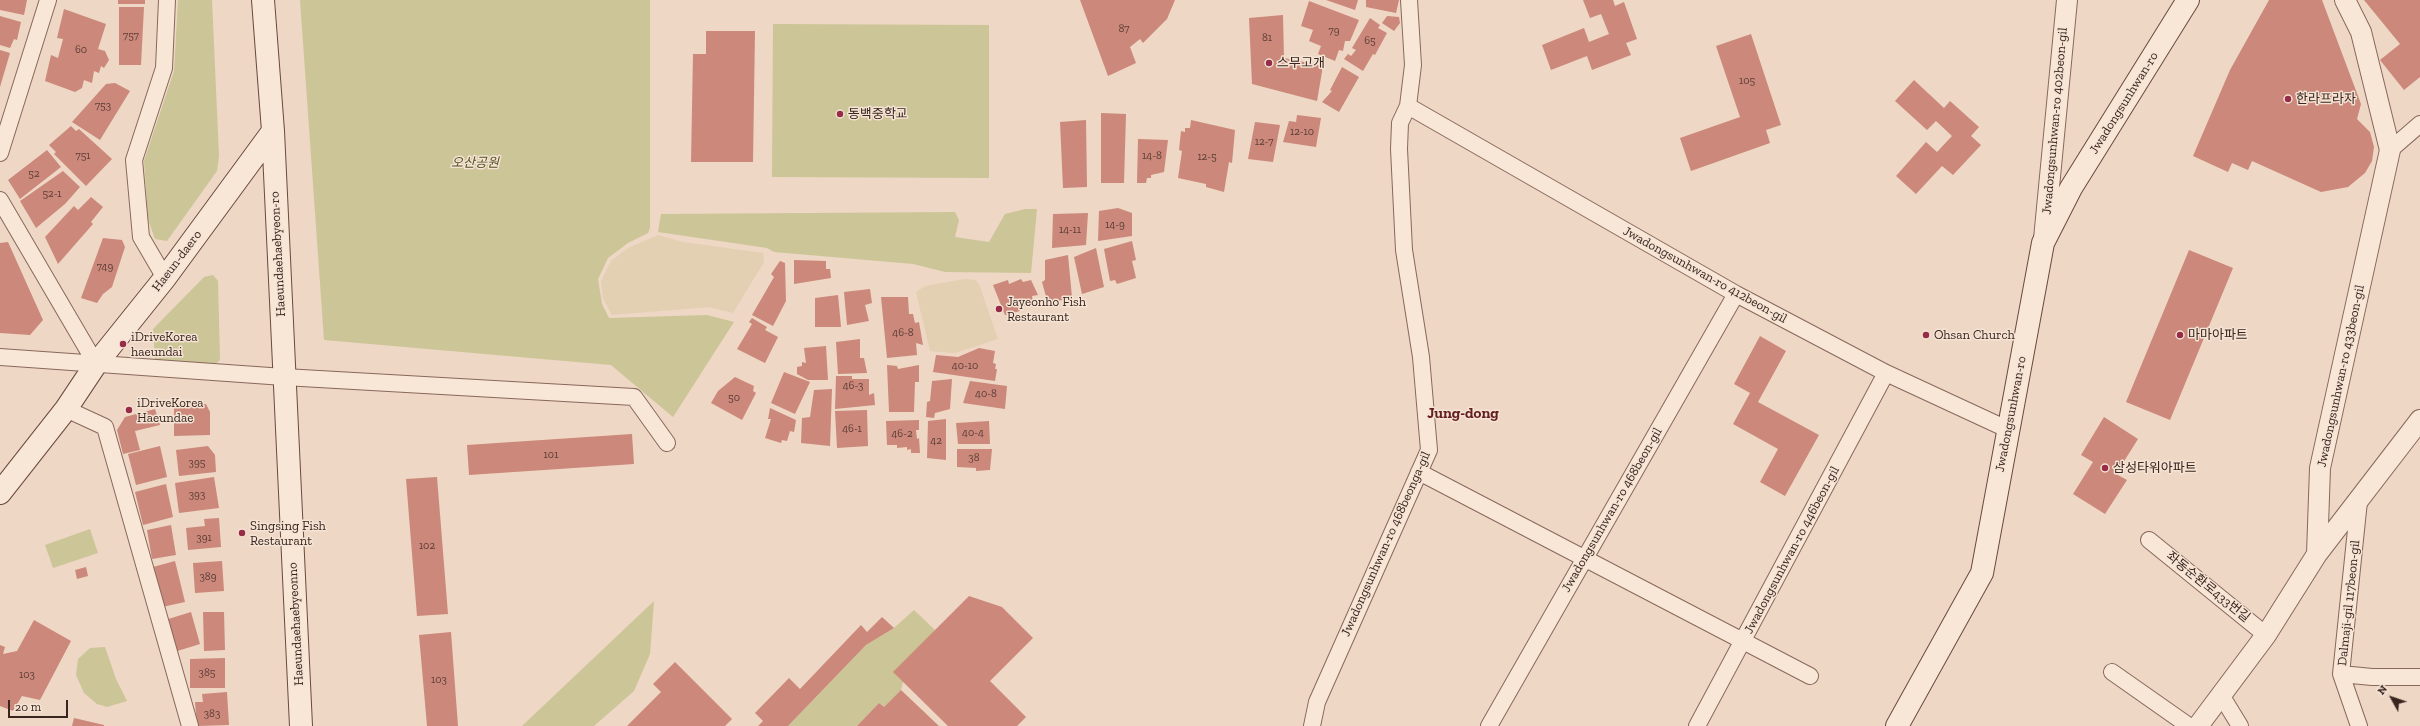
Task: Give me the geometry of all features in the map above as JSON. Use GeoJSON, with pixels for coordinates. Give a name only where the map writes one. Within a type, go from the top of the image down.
{"type":"FeatureCollection","features":[{"type":"Feature","properties":{"kind":"main road"},"geometry":{"type":"LineString","coordinates":[[264,0],[273,132]]}},
{"type":"Feature","properties":{"kind":"main road","name":"Jwadongsunhwan-ro"},"geometry":{"type":"LineString","coordinates":[[1897,726],[1982,573],[2043,243],[2071,188],[2188,0]]}},
{"type":"Feature","properties":{"kind":"main road","name":"Haeun-daero"},"geometry":{"type":"LineString","coordinates":[[0,493],[66,409],[96,364],[165,278],[273,132]]}},
{"type":"Feature","properties":{"kind":"main road","name":"Haeundaehaebyeon-ro"},"geometry":{"type":"LineString","coordinates":[[273,132],[284,377]]}},
{"type":"Feature","properties":{"kind":"main road","name":"Haeundaehaebyeonno"},"geometry":{"type":"LineString","coordinates":[[284,377],[301,726]]}},
{"type":"Feature","properties":{"kind":"street"},"geometry":{"type":"LineString","coordinates":[[0,153],[48,0]]}},
{"type":"Feature","properties":{"kind":"street"},"geometry":{"type":"LineString","coordinates":[[165,278],[141,237],[134,160],[164,68],[167,0]]}},
{"type":"Feature","properties":{"kind":"street","name":"Jwadongsunhwan-ro 468beonga-gil"},"geometry":{"type":"LineString","coordinates":[[1312,726],[1317,702],[1429,450],[1421,357],[1404,250],[1399,149],[1400,123],[1408,106],[1413,65],[1409,0]]}},
{"type":"Feature","properties":{"kind":"street","name":"Jwadongsunhwan-ro 402beon-gil"},"geometry":{"type":"LineString","coordinates":[[2043,243],[2067,0]]}},
{"type":"Feature","properties":{"kind":"street","name":"Jwadongsunhwan-ro 433beon-gil"},"geometry":{"type":"LineString","coordinates":[[2317,554],[2320,468],[2390,150],[2360,32],[2345,0]]}},
{"type":"Feature","properties":{"kind":"street","name":"Jwadongsunhwan-ro 412beon-gil"},"geometry":{"type":"LineString","coordinates":[[1408,106],[1736,294],[1886,373],[2009,430]]}},
{"type":"Feature","properties":{"kind":"street"},"geometry":{"type":"LineString","coordinates":[[2390,150],[2420,124]]}},
{"type":"Feature","properties":{"kind":"street"},"geometry":{"type":"LineString","coordinates":[[0,200],[96,364]]}},
{"type":"Feature","properties":{"kind":"street","name":"Jwadongsunhwan-ro 468beon-gil"},"geometry":{"type":"LineString","coordinates":[[1489,726],[1736,294]]}},
{"type":"Feature","properties":{"kind":"street"},"geometry":{"type":"LineString","coordinates":[[0,357],[284,377],[634,397],[667,443]]}},
{"type":"Feature","properties":{"kind":"street","name":"Jwadongsunhwan-ro 446beon-gil"},"geometry":{"type":"LineString","coordinates":[[1697,726],[1886,373]]}},
{"type":"Feature","properties":{"kind":"street"},"geometry":{"type":"LineString","coordinates":[[66,409],[105,427],[190,726]]}},
{"type":"Feature","properties":{"kind":"street"},"geometry":{"type":"LineString","coordinates":[[2198,726],[2266,635],[2317,554],[2420,420]]}},
{"type":"Feature","properties":{"kind":"street"},"geometry":{"type":"LineString","coordinates":[[1419,472],[1742,642],[1810,676]]}},
{"type":"Feature","properties":{"kind":"street","name":"Dalmaji-gil 117beon-gil"},"geometry":{"type":"LineString","coordinates":[[2359,501],[2341,674],[2360,726]]}},
{"type":"Feature","properties":{"kind":"street","name":"좌동순환로433번길"},"geometry":{"type":"LineString","coordinates":[[2149,540],[2266,635]]}},
{"type":"Feature","properties":{"kind":"street"},"geometry":{"type":"LineString","coordinates":[[2112,672],[2189,726]]}},
{"type":"Feature","properties":{"kind":"street"},"geometry":{"type":"LineString","coordinates":[[2341,674],[2372,677],[2420,677]]}},
{"type":"Feature","properties":{"kind":"street"},"geometry":{"type":"LineString","coordinates":[[2221,695],[2240,726]]}},
{"type":"Feature","properties":{"kind":"shaded area"},"geometry":{"type":"Polygon","coordinates":[[[658,235],[683,242],[763,253],[764,262],[733,313],[709,307],[612,315],[603,298],[601,281],[611,261],[628,248],[658,235]]]}},
{"type":"Feature","properties":{"kind":"shaded area"},"geometry":{"type":"Polygon","coordinates":[[[965,279],[975,280],[979,284],[998,339],[955,353],[930,351],[916,292],[925,286],[965,279]]]}},
{"type":"Feature","properties":{"kind":"green space"},"geometry":{"type":"Polygon","coordinates":[[[178,0],[212,0],[219,156],[217,171],[167,241],[155,239],[148,219],[144,161],[174,71],[178,0]]]}},
{"type":"Feature","properties":{"kind":"green space","name":"오산공원"},"geometry":{"type":"Polygon","coordinates":[[[300,0],[650,0],[650,228],[648,233],[628,243],[608,258],[598,279],[602,304],[609,318],[707,315],[734,322],[673,417],[611,365],[324,340],[300,0]]]}},
{"type":"Feature","properties":{"kind":"green space"},"geometry":{"type":"Polygon","coordinates":[[[773,24],[989,25],[989,178],[772,177],[773,24]]]}},
{"type":"Feature","properties":{"kind":"green space"},"geometry":{"type":"Polygon","coordinates":[[[1025,209],[1037,209],[1031,273],[945,272],[913,264],[774,252],[767,248],[658,232],[661,214],[955,212],[959,220],[955,237],[989,242],[1005,214],[1025,209]]]}},
{"type":"Feature","properties":{"kind":"green space"},"geometry":{"type":"Polygon","coordinates":[[[213,275],[218,281],[220,360],[213,366],[155,360],[153,329],[204,277],[213,275]]]}},
{"type":"Feature","properties":{"kind":"green space"},"geometry":{"type":"Polygon","coordinates":[[[90,529],[98,553],[53,568],[45,545],[90,529]]]}},
{"type":"Feature","properties":{"kind":"green space"},"geometry":{"type":"Polygon","coordinates":[[[654,601],[650,654],[634,691],[594,726],[522,726],[654,601]]]}},
{"type":"Feature","properties":{"kind":"green space"},"geometry":{"type":"Polygon","coordinates":[[[914,610],[935,630],[903,682],[901,690],[884,707],[879,703],[857,726],[788,726],[866,645],[894,628],[914,610]]]}},
{"type":"Feature","properties":{"kind":"green space"},"geometry":{"type":"Polygon","coordinates":[[[105,647],[116,679],[127,701],[107,707],[97,704],[84,693],[76,675],[78,659],[90,648],[105,647]]]}},
{"type":"Feature","properties":{"kind":"building"},"geometry":{"type":"Polygon","coordinates":[[[0,0],[27,0],[24,15],[0,10],[0,0]]]}},
{"type":"Feature","properties":{"kind":"building"},"geometry":{"type":"Polygon","coordinates":[[[118,0],[145,0],[145,4],[118,4],[118,0]]]}},
{"type":"Feature","properties":{"kind":"building"},"geometry":{"type":"Polygon","coordinates":[[[1080,0],[1175,0],[1167,19],[1143,43],[1140,39],[1130,47],[1136,63],[1108,76],[1080,0]]]}},
{"type":"Feature","properties":{"kind":"building"},"geometry":{"type":"Polygon","coordinates":[[[1326,0],[1358,0],[1355,10],[1326,0]]]}},
{"type":"Feature","properties":{"kind":"building"},"geometry":{"type":"Polygon","coordinates":[[[1366,0],[1399,0],[1396,13],[1366,7],[1366,0]]]}},
{"type":"Feature","properties":{"kind":"building"},"geometry":{"type":"Polygon","coordinates":[[[1583,0],[1613,0],[1615,6],[1624,2],[1637,39],[1626,43],[1631,55],[1592,70],[1587,56],[1551,70],[1542,45],[1584,28],[1589,42],[1609,34],[1601,14],[1590,18],[1583,0]]]}},
{"type":"Feature","properties":{"kind":"building","name":"한라프라자"},"geometry":{"type":"Polygon","coordinates":[[[2269,0],[2322,0],[2361,104],[2357,119],[2370,132],[2374,147],[2372,161],[2365,173],[2348,187],[2321,192],[2252,161],[2248,170],[2232,163],[2228,172],[2193,156],[2230,70],[2269,0]]]}},
{"type":"Feature","properties":{"kind":"building"},"geometry":{"type":"Polygon","coordinates":[[[2364,0],[2420,0],[2420,77],[2404,90],[2380,60],[2400,44],[2364,0]]]}},
{"type":"Feature","properties":{"kind":"building"},"geometry":{"type":"Polygon","coordinates":[[[1309,1],[1359,20],[1350,41],[1345,41],[1343,51],[1339,50],[1335,61],[1318,54],[1321,46],[1309,41],[1313,30],[1301,26],[1309,1]]]}},
{"type":"Feature","properties":{"kind":"building"},"geometry":{"type":"Polygon","coordinates":[[[119,7],[144,7],[141,65],[119,65],[119,7]]]}},
{"type":"Feature","properties":{"kind":"building"},"geometry":{"type":"Polygon","coordinates":[[[64,9],[106,24],[98,49],[105,51],[109,60],[104,68],[101,66],[99,73],[94,71],[92,83],[84,80],[82,88],[75,92],[45,81],[51,55],[58,58],[63,39],[57,38],[64,9]]]}},
{"type":"Feature","properties":{"kind":"building"},"geometry":{"type":"Polygon","coordinates":[[[1283,15],[1284,58],[1323,66],[1317,101],[1252,84],[1249,18],[1283,15]]]}},
{"type":"Feature","properties":{"kind":"building"},"geometry":{"type":"Polygon","coordinates":[[[0,16],[21,22],[17,40],[14,39],[10,48],[0,45],[0,16]]]}},
{"type":"Feature","properties":{"kind":"building"},"geometry":{"type":"Polygon","coordinates":[[[1387,16],[1399,17],[1400,23],[1394,31],[1382,23],[1387,16]]]}},
{"type":"Feature","properties":{"kind":"building"},"geometry":{"type":"Polygon","coordinates":[[[1370,18],[1380,25],[1378,28],[1387,33],[1375,55],[1373,54],[1363,71],[1344,59],[1348,54],[1351,56],[1356,50],[1352,48],[1370,18]]]}},
{"type":"Feature","properties":{"kind":"building"},"geometry":{"type":"Polygon","coordinates":[[[706,31],[755,31],[753,162],[691,162],[693,54],[706,54],[706,31]]]}},
{"type":"Feature","properties":{"kind":"building"},"geometry":{"type":"Polygon","coordinates":[[[1751,34],[1781,125],[1766,130],[1770,143],[1691,171],[1680,138],[1740,117],[1716,46],[1751,34]]]}},
{"type":"Feature","properties":{"kind":"building"},"geometry":{"type":"Polygon","coordinates":[[[0,50],[10,53],[0,87],[0,50]]]}},
{"type":"Feature","properties":{"kind":"building"},"geometry":{"type":"Polygon","coordinates":[[[1342,67],[1359,77],[1339,112],[1322,102],[1332,91],[1330,90],[1342,67]]]}},
{"type":"Feature","properties":{"kind":"building"},"geometry":{"type":"Polygon","coordinates":[[[1914,80],[1944,108],[1950,101],[1979,127],[1971,136],[1981,145],[1953,175],[1942,166],[1916,194],[1896,176],[1926,142],[1937,152],[1952,136],[1936,121],[1927,130],[1895,101],[1914,80]]]}},
{"type":"Feature","properties":{"kind":"building"},"geometry":{"type":"Polygon","coordinates":[[[115,83],[130,91],[100,140],[72,122],[106,84],[115,83]]]}},
{"type":"Feature","properties":{"kind":"building"},"geometry":{"type":"Polygon","coordinates":[[[1101,113],[1126,114],[1124,183],[1101,183],[1101,113]]]}},
{"type":"Feature","properties":{"kind":"building"},"geometry":{"type":"Polygon","coordinates":[[[1297,115],[1321,118],[1316,147],[1283,142],[1289,121],[1296,122],[1297,115]]]}},
{"type":"Feature","properties":{"kind":"building"},"geometry":{"type":"Polygon","coordinates":[[[1086,120],[1087,187],[1063,188],[1060,122],[1086,120]]]}},
{"type":"Feature","properties":{"kind":"building"},"geometry":{"type":"Polygon","coordinates":[[[1191,120],[1235,130],[1232,163],[1229,162],[1224,192],[1206,187],[1206,184],[1178,178],[1182,151],[1179,150],[1181,131],[1185,132],[1185,128],[1190,128],[1191,120]]]}},
{"type":"Feature","properties":{"kind":"building"},"geometry":{"type":"Polygon","coordinates":[[[1255,122],[1280,125],[1273,162],[1248,159],[1255,122]]]}},
{"type":"Feature","properties":{"kind":"building"},"geometry":{"type":"Polygon","coordinates":[[[71,126],[76,131],[79,129],[112,159],[86,186],[54,154],[56,152],[49,145],[71,126]]]}},
{"type":"Feature","properties":{"kind":"building"},"geometry":{"type":"Polygon","coordinates":[[[1138,139],[1168,140],[1164,172],[1151,175],[1151,178],[1147,178],[1146,183],[1137,183],[1138,139]]]}},
{"type":"Feature","properties":{"kind":"building"},"geometry":{"type":"Polygon","coordinates":[[[47,150],[61,167],[20,199],[8,180],[47,150]]]}},
{"type":"Feature","properties":{"kind":"building"},"geometry":{"type":"Polygon","coordinates":[[[63,171],[80,187],[65,204],[36,228],[20,201],[63,171]]]}},
{"type":"Feature","properties":{"kind":"building"},"geometry":{"type":"Polygon","coordinates":[[[91,197],[103,207],[91,222],[93,224],[58,264],[45,237],[74,206],[78,210],[91,197]]]}},
{"type":"Feature","properties":{"kind":"building"},"geometry":{"type":"Polygon","coordinates":[[[1118,208],[1132,213],[1132,236],[1098,241],[1099,211],[1118,208]]]}},
{"type":"Feature","properties":{"kind":"building"},"geometry":{"type":"Polygon","coordinates":[[[1088,213],[1086,245],[1052,248],[1053,214],[1088,213]]]}},
{"type":"Feature","properties":{"kind":"building"},"geometry":{"type":"Polygon","coordinates":[[[103,238],[122,240],[125,247],[112,287],[103,294],[97,303],[81,298],[103,238]]]}},
{"type":"Feature","properties":{"kind":"building"},"geometry":{"type":"Polygon","coordinates":[[[1132,241],[1136,260],[1132,261],[1136,278],[1117,284],[1115,280],[1110,281],[1104,249],[1132,241]]]}},
{"type":"Feature","properties":{"kind":"building"},"geometry":{"type":"Polygon","coordinates":[[[8,242],[43,320],[30,335],[0,333],[0,243],[8,242]]]}},
{"type":"Feature","properties":{"kind":"building"},"geometry":{"type":"Polygon","coordinates":[[[1096,248],[1104,287],[1082,294],[1074,257],[1096,248]]]}},
{"type":"Feature","properties":{"kind":"building","name":"마마아파트"},"geometry":{"type":"Polygon","coordinates":[[[2189,250],[2233,268],[2170,420],[2126,402],[2189,250]]]}},
{"type":"Feature","properties":{"kind":"building"},"geometry":{"type":"Polygon","coordinates":[[[1068,255],[1072,297],[1048,304],[1042,282],[1045,280],[1045,260],[1068,255]]]}},
{"type":"Feature","properties":{"kind":"building"},"geometry":{"type":"Polygon","coordinates":[[[794,260],[826,261],[826,269],[830,269],[831,278],[794,284],[794,260]]]}},
{"type":"Feature","properties":{"kind":"building"},"geometry":{"type":"Polygon","coordinates":[[[780,261],[785,263],[786,301],[773,326],[752,315],[774,277],[771,274],[780,261]]]}},
{"type":"Feature","properties":{"kind":"building"},"geometry":{"type":"Polygon","coordinates":[[[1021,279],[1023,282],[1031,280],[1038,295],[1032,296],[1033,302],[1019,308],[1020,311],[1005,315],[993,285],[1008,280],[1009,284],[1021,279]]]}},
{"type":"Feature","properties":{"kind":"building"},"geometry":{"type":"Polygon","coordinates":[[[870,289],[872,303],[865,305],[869,321],[847,325],[844,292],[870,289]]]}},
{"type":"Feature","properties":{"kind":"building"},"geometry":{"type":"Polygon","coordinates":[[[838,295],[841,327],[815,327],[815,298],[838,295]]]}},
{"type":"Feature","properties":{"kind":"building"},"geometry":{"type":"Polygon","coordinates":[[[881,297],[908,297],[909,314],[913,314],[915,323],[919,322],[923,345],[916,343],[917,355],[887,358],[881,297]]]}},
{"type":"Feature","properties":{"kind":"building"},"geometry":{"type":"Polygon","coordinates":[[[752,318],[767,327],[765,330],[778,337],[765,363],[737,349],[752,324],[749,322],[752,318]]]}},
{"type":"Feature","properties":{"kind":"building"},"geometry":{"type":"Polygon","coordinates":[[[1760,336],[1786,351],[1758,402],[1819,435],[1785,496],[1760,482],[1778,449],[1733,424],[1750,393],[1734,384],[1760,336]]]}},
{"type":"Feature","properties":{"kind":"building"},"geometry":{"type":"Polygon","coordinates":[[[860,339],[860,358],[864,358],[867,373],[838,374],[836,342],[860,339]]]}},
{"type":"Feature","properties":{"kind":"building"},"geometry":{"type":"Polygon","coordinates":[[[826,346],[828,380],[808,380],[797,374],[797,367],[802,366],[802,362],[806,363],[804,348],[826,346]]]}},
{"type":"Feature","properties":{"kind":"building"},"geometry":{"type":"Polygon","coordinates":[[[979,348],[995,351],[993,363],[996,364],[995,369],[997,369],[995,381],[933,372],[936,355],[958,357],[979,348]]]}},
{"type":"Feature","properties":{"kind":"building"},"geometry":{"type":"Polygon","coordinates":[[[887,365],[897,366],[898,369],[919,365],[919,382],[915,382],[914,412],[889,412],[887,365]]]}},
{"type":"Feature","properties":{"kind":"building"},"geometry":{"type":"Polygon","coordinates":[[[784,372],[810,382],[795,414],[771,403],[784,372]]]}},
{"type":"Feature","properties":{"kind":"building"},"geometry":{"type":"Polygon","coordinates":[[[836,376],[852,376],[852,379],[869,379],[869,395],[874,393],[875,405],[835,409],[836,376]]]}},
{"type":"Feature","properties":{"kind":"building"},"geometry":{"type":"Polygon","coordinates":[[[735,377],[754,386],[753,391],[756,393],[742,420],[711,403],[718,391],[735,377]]]}},
{"type":"Feature","properties":{"kind":"building"},"geometry":{"type":"Polygon","coordinates":[[[952,379],[950,409],[935,413],[934,418],[926,417],[927,402],[930,401],[932,381],[952,379]]]}},
{"type":"Feature","properties":{"kind":"building"},"geometry":{"type":"Polygon","coordinates":[[[970,381],[1007,386],[1005,409],[963,403],[970,381]]]}},
{"type":"Feature","properties":{"kind":"building"},"geometry":{"type":"Polygon","coordinates":[[[832,389],[830,446],[801,443],[802,418],[810,417],[814,390],[832,389]]]}},
{"type":"Feature","properties":{"kind":"building"},"geometry":{"type":"Polygon","coordinates":[[[206,404],[210,412],[210,435],[174,436],[174,405],[206,404]]]}},
{"type":"Feature","properties":{"kind":"building"},"geometry":{"type":"Polygon","coordinates":[[[770,408],[796,420],[794,432],[790,431],[787,441],[782,440],[781,443],[765,438],[771,419],[768,419],[770,408]]]}},
{"type":"Feature","properties":{"kind":"building"},"geometry":{"type":"Polygon","coordinates":[[[155,409],[160,425],[135,431],[140,450],[123,454],[117,430],[125,417],[155,409]]]}},
{"type":"Feature","properties":{"kind":"building"},"geometry":{"type":"Polygon","coordinates":[[[867,410],[868,446],[837,448],[835,411],[867,410]]]}},
{"type":"Feature","properties":{"kind":"building","name":"삼성타워아파트"},"geometry":{"type":"Polygon","coordinates":[[[2104,417],[2138,439],[2116,474],[2127,480],[2105,514],[2073,494],[2093,462],[2081,455],[2104,417]]]}},
{"type":"Feature","properties":{"kind":"building"},"geometry":{"type":"Polygon","coordinates":[[[946,419],[946,460],[927,458],[928,421],[946,419]]]}},
{"type":"Feature","properties":{"kind":"building"},"geometry":{"type":"Polygon","coordinates":[[[919,420],[919,430],[916,430],[917,439],[919,438],[920,453],[911,453],[911,449],[907,450],[907,447],[897,448],[897,445],[887,445],[886,421],[919,420]]]}},
{"type":"Feature","properties":{"kind":"building"},"geometry":{"type":"Polygon","coordinates":[[[989,421],[990,444],[958,444],[956,423],[989,421]]]}},
{"type":"Feature","properties":{"kind":"building"},"geometry":{"type":"Polygon","coordinates":[[[632,434],[634,464],[469,475],[467,445],[632,434]]]}},
{"type":"Feature","properties":{"kind":"building"},"geometry":{"type":"Polygon","coordinates":[[[160,446],[167,477],[136,485],[128,454],[160,446]]]}},
{"type":"Feature","properties":{"kind":"building"},"geometry":{"type":"Polygon","coordinates":[[[208,446],[215,455],[216,472],[179,476],[176,450],[208,446]]]}},
{"type":"Feature","properties":{"kind":"building"},"geometry":{"type":"Polygon","coordinates":[[[957,449],[992,449],[990,470],[976,471],[976,468],[957,467],[957,449]]]}},
{"type":"Feature","properties":{"kind":"building"},"geometry":{"type":"Polygon","coordinates":[[[214,477],[219,508],[179,513],[175,483],[214,477]]]}},
{"type":"Feature","properties":{"kind":"building"},"geometry":{"type":"Polygon","coordinates":[[[437,477],[448,614],[417,616],[406,479],[437,477]]]}},
{"type":"Feature","properties":{"kind":"building"},"geometry":{"type":"Polygon","coordinates":[[[166,484],[173,517],[143,525],[135,492],[166,484]]]}},
{"type":"Feature","properties":{"kind":"building"},"geometry":{"type":"Polygon","coordinates":[[[219,518],[221,547],[188,550],[186,528],[205,526],[204,519],[219,518]]]}},
{"type":"Feature","properties":{"kind":"building"},"geometry":{"type":"Polygon","coordinates":[[[171,525],[176,555],[152,559],[147,530],[171,525]]]}},
{"type":"Feature","properties":{"kind":"building"},"geometry":{"type":"Polygon","coordinates":[[[175,561],[185,602],[162,607],[153,567],[175,561]]]}},
{"type":"Feature","properties":{"kind":"building"},"geometry":{"type":"Polygon","coordinates":[[[222,561],[224,591],[195,593],[193,563],[222,561]]]}},
{"type":"Feature","properties":{"kind":"building"},"geometry":{"type":"Polygon","coordinates":[[[86,567],[88,576],[77,579],[75,570],[86,567]]]}},
{"type":"Feature","properties":{"kind":"building"},"geometry":{"type":"Polygon","coordinates":[[[969,596],[1002,607],[1033,638],[990,681],[1026,717],[1017,726],[948,726],[893,672],[969,596]]]}},
{"type":"Feature","properties":{"kind":"building"},"geometry":{"type":"Polygon","coordinates":[[[191,612],[200,644],[174,652],[165,620],[191,612]]]}},
{"type":"Feature","properties":{"kind":"building"},"geometry":{"type":"Polygon","coordinates":[[[203,612],[224,612],[225,650],[204,651],[203,612]]]}},
{"type":"Feature","properties":{"kind":"building"},"geometry":{"type":"Polygon","coordinates":[[[882,617],[894,628],[866,645],[788,726],[758,726],[763,721],[755,713],[789,678],[800,689],[861,625],[867,632],[882,617]]]}},
{"type":"Feature","properties":{"kind":"building"},"geometry":{"type":"Polygon","coordinates":[[[34,620],[71,641],[40,700],[22,696],[13,711],[0,706],[0,645],[5,647],[3,654],[17,651],[34,620]]]}},
{"type":"Feature","properties":{"kind":"building"},"geometry":{"type":"Polygon","coordinates":[[[451,632],[458,726],[427,726],[419,635],[451,632]]]}},
{"type":"Feature","properties":{"kind":"building"},"geometry":{"type":"Polygon","coordinates":[[[225,658],[225,688],[190,688],[190,659],[225,658]]]}},
{"type":"Feature","properties":{"kind":"building"},"geometry":{"type":"Polygon","coordinates":[[[675,662],[732,719],[725,726],[627,726],[661,692],[653,684],[675,662]]]}},
{"type":"Feature","properties":{"kind":"building"},"geometry":{"type":"Polygon","coordinates":[[[901,690],[939,726],[857,726],[879,703],[884,707],[901,690]]]}},
{"type":"Feature","properties":{"kind":"building"},"geometry":{"type":"Polygon","coordinates":[[[227,692],[229,725],[197,726],[195,702],[203,702],[202,694],[227,692]]]}},
{"type":"Feature","properties":{"kind":"building"},"geometry":{"type":"Polygon","coordinates":[[[74,718],[104,725],[104,726],[72,726],[74,718]]]}},
{"type":"Feature","properties":{"kind":"place","name":"스무고개"},"geometry":{"type":"Point","coordinates":[1269,63]}},
{"type":"Feature","properties":{"kind":"place","name":"한라프라자"},"geometry":{"type":"Point","coordinates":[2288,99]}},
{"type":"Feature","properties":{"kind":"place","name":"동백중학교"},"geometry":{"type":"Point","coordinates":[840,114]}},
{"type":"Feature","properties":{"kind":"place","name":"Jayeonho Fish Restaurant"},"geometry":{"type":"Point","coordinates":[999,309]}},
{"type":"Feature","properties":{"kind":"place","name":"Ohsan Church"},"geometry":{"type":"Point","coordinates":[1926,335]}},
{"type":"Feature","properties":{"kind":"place","name":"마마아파트"},"geometry":{"type":"Point","coordinates":[2180,335]}},
{"type":"Feature","properties":{"kind":"place","name":"iDriveKorea haeundai"},"geometry":{"type":"Point","coordinates":[123,344]}},
{"type":"Feature","properties":{"kind":"place","name":"iDriveKorea Haeundae"},"geometry":{"type":"Point","coordinates":[129,410]}},
{"type":"Feature","properties":{"kind":"place","name":"삼성타워아파트"},"geometry":{"type":"Point","coordinates":[2105,468]}},
{"type":"Feature","properties":{"kind":"place","name":"Singsing Fish Restaurant"},"geometry":{"type":"Point","coordinates":[242,533]}},
{"type":"Feature","properties":{"kind":"district","name":"Jung-dong"},"geometry":{"type":"Point","coordinates":[1463,414]}}]}
